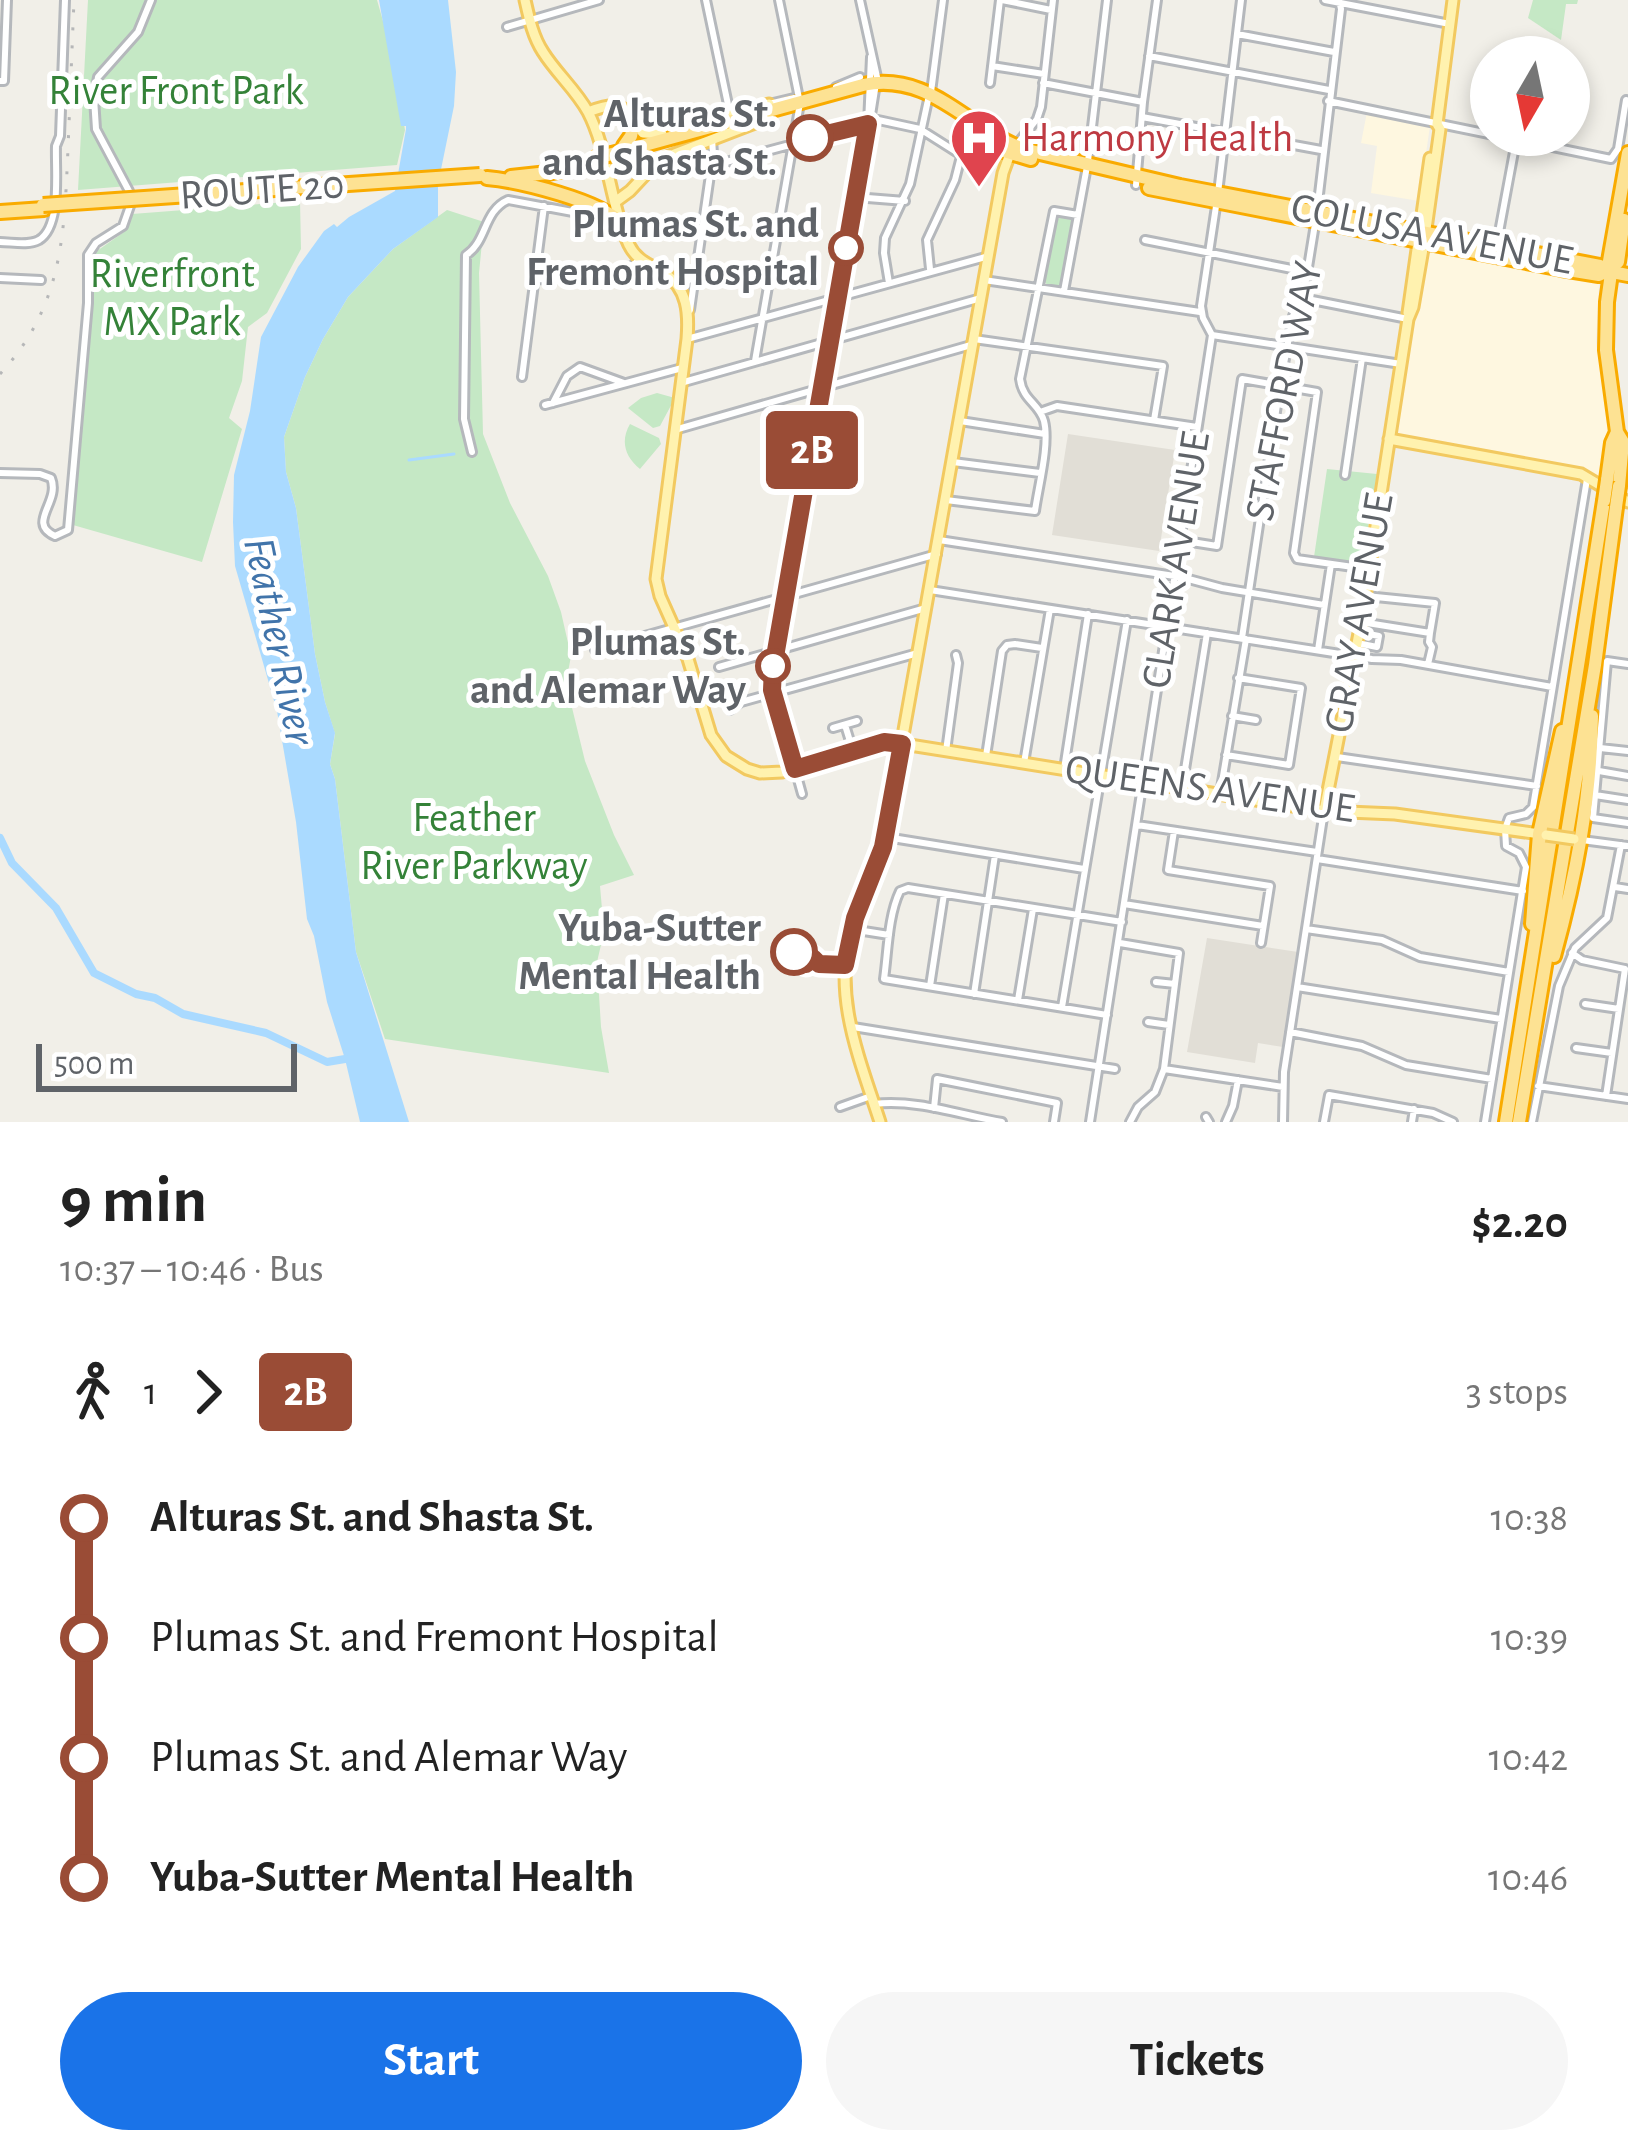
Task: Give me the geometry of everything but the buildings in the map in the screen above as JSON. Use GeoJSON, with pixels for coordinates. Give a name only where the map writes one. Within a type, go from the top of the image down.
{"type":"FeatureCollection","features":[{"type":"Feature","properties":{"kind":"highway","name":"COLUSA AVENUE"},"geometry":{"type":"LineString","coordinates":[[482,177],[548,173],[870,85],[929,97],[1012,150],[1087,169],[1628,275]]}},
{"type":"Feature","properties":{"kind":"highway"},"geometry":{"type":"LineString","coordinates":[[840,86],[870,85]]}},
{"type":"Feature","properties":{"kind":"highway"},"geometry":{"type":"LineString","coordinates":[[769,104],[797,104]]}},
{"type":"Feature","properties":{"kind":"highway","name":"COLUSA AVENUE"},"geometry":{"type":"LineString","coordinates":[[615,152],[755,123],[797,104]]}},
{"type":"Feature","properties":{"kind":"highway"},"geometry":{"type":"LineString","coordinates":[[615,152],[632,136],[634,122]]}},
{"type":"Feature","properties":{"kind":"highway"},"geometry":{"type":"LineString","coordinates":[[615,152],[640,141]]}},
{"type":"Feature","properties":{"kind":"highway"},"geometry":{"type":"LineString","coordinates":[[1537,1015],[1566,911],[1590,783],[1617,432],[1606,359],[1607,302],[1610,270],[1618,262],[1628,153]]}},
{"type":"Feature","properties":{"kind":"highway","name":"COLUSA AVENUE"},"geometry":{"type":"LineString","coordinates":[[482,177],[593,160]]}},
{"type":"Feature","properties":{"kind":"highway"},"geometry":{"type":"LineString","coordinates":[[482,177],[525,184],[588,204],[622,224]]}},
{"type":"Feature","properties":{"kind":"highway","name":"ROUTE 20"},"geometry":{"type":"LineString","coordinates":[[0,210],[482,177]]}},
{"type":"Feature","properties":{"kind":"highway"},"geometry":{"type":"LineString","coordinates":[[588,204],[615,202]]}},
{"type":"Feature","properties":{"kind":"highway"},"geometry":{"type":"LineString","coordinates":[[1518,1056],[1542,834],[1612,494]]}},
{"type":"Feature","properties":{"kind":"highway"},"geometry":{"type":"LineString","coordinates":[[1506,1122],[1581,654]]}},
{"type":"Feature","properties":{"kind":"highway"},"geometry":{"type":"LineString","coordinates":[[1519,1122],[1601,663]]}},
{"type":"Feature","properties":{"kind":"main road"},"geometry":{"type":"LineString","coordinates":[[525,0],[543,53],[588,112],[628,242],[640,260],[665,274],[686,300],[687,339],[656,566],[658,593],[688,658],[720,750],[753,771],[795,769]]}},
{"type":"Feature","properties":{"kind":"main road","name":"GRAY AVENUE"},"geometry":{"type":"LineString","coordinates":[[1324,811],[1358,638],[1407,305],[1440,129],[1454,0]]}},
{"type":"Feature","properties":{"kind":"main road"},"geometry":{"type":"LineString","coordinates":[[634,122],[640,141],[769,104]]}},
{"type":"Feature","properties":{"kind":"main road"},"geometry":{"type":"LineString","coordinates":[[588,112],[618,106],[627,110],[643,133],[662,134]]}},
{"type":"Feature","properties":{"kind":"main road"},"geometry":{"type":"LineString","coordinates":[[615,202],[659,160],[755,123]]}},
{"type":"Feature","properties":{"kind":"main road"},"geometry":{"type":"LineString","coordinates":[[880,1122],[849,1026],[844,974],[851,928],[885,837],[1003,173],[1012,150]]}},
{"type":"Feature","properties":{"kind":"main road"},"geometry":{"type":"LineString","coordinates":[[1389,442],[1585,476],[1612,494]]}},
{"type":"Feature","properties":{"kind":"main road","name":"QUEENS AVENUE"},"geometry":{"type":"LineString","coordinates":[[795,769],[884,742],[1324,811],[1395,814],[1578,840]]}},
{"type":"Feature","properties":{"kind":"street"},"geometry":{"type":"LineString","coordinates":[[2,81],[7,0]]}},
{"type":"Feature","properties":{"kind":"street"},"geometry":{"type":"LineString","coordinates":[[0,242],[39,240],[55,214],[65,0]]}},
{"type":"Feature","properties":{"kind":"street"},"geometry":{"type":"LineString","coordinates":[[0,473],[45,474],[53,480],[53,496],[43,521],[47,533],[55,536],[68,530],[88,255],[96,243],[123,226],[130,206],[129,191],[96,129],[94,98],[98,76],[138,32],[151,0]]}},
{"type":"Feature","properties":{"kind":"street"},"geometry":{"type":"LineString","coordinates":[[507,27],[599,0]]}},
{"type":"Feature","properties":{"kind":"street"},"geometry":{"type":"LineString","coordinates":[[706,0],[730,115]]}},
{"type":"Feature","properties":{"kind":"street"},"geometry":{"type":"LineString","coordinates":[[755,361],[797,104],[779,0]]}},
{"type":"Feature","properties":{"kind":"street"},"geometry":{"type":"LineString","coordinates":[[802,794],[771,682],[869,121],[871,57],[860,0]]}},
{"type":"Feature","properties":{"kind":"street"},"geometry":{"type":"LineString","coordinates":[[889,283],[885,238],[904,201],[929,97],[943,0]]}},
{"type":"Feature","properties":{"kind":"street"},"geometry":{"type":"LineString","coordinates":[[990,83],[1001,0],[1052,5],[1040,113],[1012,150]]}},
{"type":"Feature","properties":{"kind":"street"},"geometry":{"type":"LineString","coordinates":[[1064,291],[1087,169],[1107,0]]}},
{"type":"Feature","properties":{"kind":"street"},"geometry":{"type":"LineString","coordinates":[[1136,181],[1157,0]]}},
{"type":"Feature","properties":{"kind":"street"},"geometry":{"type":"LineString","coordinates":[[1241,0],[1201,312],[1212,335],[1401,364]]}},
{"type":"Feature","properties":{"kind":"street"},"geometry":{"type":"LineString","coordinates":[[1325,0],[1450,24]]}},
{"type":"Feature","properties":{"kind":"street","name":"STAFFORD WAY"},"geometry":{"type":"LineString","coordinates":[[1220,794],[1280,385],[1293,316],[1308,272],[1339,1]]}},
{"type":"Feature","properties":{"kind":"street"},"geometry":{"type":"LineString","coordinates":[[1237,34],[1335,53]]}},
{"type":"Feature","properties":{"kind":"street"},"geometry":{"type":"LineString","coordinates":[[1149,56],[1329,90]]}},
{"type":"Feature","properties":{"kind":"street"},"geometry":{"type":"LineString","coordinates":[[992,65],[1143,102]]}},
{"type":"Feature","properties":{"kind":"street","name":"COLUSA AVENUE"},"geometry":{"type":"LineString","coordinates":[[797,104],[840,86]]}},
{"type":"Feature","properties":{"kind":"street"},"geometry":{"type":"LineString","coordinates":[[1590,155],[1611,159],[1618,149],[1626,100]]}},
{"type":"Feature","properties":{"kind":"street"},"geometry":{"type":"LineString","coordinates":[[1328,101],[1470,131]]}},
{"type":"Feature","properties":{"kind":"street"},"geometry":{"type":"LineString","coordinates":[[1142,117],[1322,150]]}},
{"type":"Feature","properties":{"kind":"street"},"geometry":{"type":"LineString","coordinates":[[711,166],[869,121],[920,129],[961,155]]}},
{"type":"Feature","properties":{"kind":"street"},"geometry":{"type":"LineString","coordinates":[[930,270],[927,240],[974,124]]}},
{"type":"Feature","properties":{"kind":"street"},"geometry":{"type":"LineString","coordinates":[[688,319],[712,139]]}},
{"type":"Feature","properties":{"kind":"street"},"geometry":{"type":"LineString","coordinates":[[1496,251],[1513,156]]}},
{"type":"Feature","properties":{"kind":"street"},"geometry":{"type":"LineString","coordinates":[[855,197],[904,201]]}},
{"type":"Feature","properties":{"kind":"street"},"geometry":{"type":"LineString","coordinates":[[472,452],[464,419],[464,252],[475,250],[488,218],[508,200],[606,218]]}},
{"type":"Feature","properties":{"kind":"street"},"geometry":{"type":"LineString","coordinates":[[522,377],[544,206]]}},
{"type":"Feature","properties":{"kind":"street"},"geometry":{"type":"LineString","coordinates":[[946,500],[1035,512],[1046,434],[1040,412],[1021,387],[1026,347],[1054,211],[1078,215]]}},
{"type":"Feature","properties":{"kind":"street"},"geometry":{"type":"LineString","coordinates":[[1145,240],[1308,272]]}},
{"type":"Feature","properties":{"kind":"street"},"geometry":{"type":"LineString","coordinates":[[687,339],[989,256]]}},
{"type":"Feature","properties":{"kind":"street"},"geometry":{"type":"LineString","coordinates":[[535,279],[555,279],[575,271],[612,275],[640,260]]}},
{"type":"Feature","properties":{"kind":"street"},"geometry":{"type":"LineString","coordinates":[[680,288],[697,265]]}},
{"type":"Feature","properties":{"kind":"street"},"geometry":{"type":"LineString","coordinates":[[0,278],[41,280]]}},
{"type":"Feature","properties":{"kind":"street"},"geometry":{"type":"LineString","coordinates":[[984,280],[1201,312]]}},
{"type":"Feature","properties":{"kind":"street"},"geometry":{"type":"LineString","coordinates":[[680,383],[981,298]]}},
{"type":"Feature","properties":{"kind":"street"},"geometry":{"type":"LineString","coordinates":[[1302,298],[1408,319]]}},
{"type":"Feature","properties":{"kind":"street","name":"CLARK AVENUE"},"geometry":{"type":"LineString","coordinates":[[1090,1122],[1212,335]]}},
{"type":"Feature","properties":{"kind":"street"},"geometry":{"type":"LineString","coordinates":[[674,430],[974,342],[1162,366],[1154,420]]}},
{"type":"Feature","properties":{"kind":"street"},"geometry":{"type":"LineString","coordinates":[[1345,475],[1362,358]]}},
{"type":"Feature","properties":{"kind":"street"},"geometry":{"type":"LineString","coordinates":[[625,383],[580,368],[567,376],[549,404],[682,368]]}},
{"type":"Feature","properties":{"kind":"street"},"geometry":{"type":"LineString","coordinates":[[1179,540],[1217,546],[1242,379],[1314,390],[1318,398],[1294,553],[1297,559],[1369,569]]}},
{"type":"Feature","properties":{"kind":"street"},"geometry":{"type":"LineString","coordinates":[[1040,412],[1058,406],[1197,428]]}},
{"type":"Feature","properties":{"kind":"street"},"geometry":{"type":"LineString","coordinates":[[960,421],[1046,434]]}},
{"type":"Feature","properties":{"kind":"street"},"geometry":{"type":"LineString","coordinates":[[953,462],[1040,473]]}},
{"type":"Feature","properties":{"kind":"street"},"geometry":{"type":"LineString","coordinates":[[1486,1122],[1523,891],[1524,861],[1506,846],[1505,829],[1509,818],[1530,812],[1538,787],[1587,479]]}},
{"type":"Feature","properties":{"kind":"street"},"geometry":{"type":"LineString","coordinates":[[1583,501],[1588,491],[1612,494]]}},
{"type":"Feature","properties":{"kind":"street"},"geometry":{"type":"LineString","coordinates":[[939,540],[1174,576],[1324,605]]}},
{"type":"Feature","properties":{"kind":"street"},"geometry":{"type":"LineString","coordinates":[[595,650],[937,554]]}},
{"type":"Feature","properties":{"kind":"street"},"geometry":{"type":"LineString","coordinates":[[1318,650],[1330,565]]}},
{"type":"Feature","properties":{"kind":"street"},"geometry":{"type":"LineString","coordinates":[[930,590],[1318,650],[1358,638],[1430,633]]}},
{"type":"Feature","properties":{"kind":"street"},"geometry":{"type":"LineString","coordinates":[[1365,596],[1435,603],[1428,664]]}},
{"type":"Feature","properties":{"kind":"street"},"geometry":{"type":"LineString","coordinates":[[718,667],[926,608]]}},
{"type":"Feature","properties":{"kind":"street"},"geometry":{"type":"LineString","coordinates":[[1024,763],[1049,609]]}},
{"type":"Feature","properties":{"kind":"street"},"geometry":{"type":"LineString","coordinates":[[1064,769],[1088,614]]}},
{"type":"Feature","properties":{"kind":"street"},"geometry":{"type":"LineString","coordinates":[[1062,1008],[1127,620]]}},
{"type":"Feature","properties":{"kind":"street"},"geometry":{"type":"LineString","coordinates":[[1182,788],[1207,633]]}},
{"type":"Feature","properties":{"kind":"street"},"geometry":{"type":"LineString","coordinates":[[1358,638],[1428,664],[1552,687]]}},
{"type":"Feature","properties":{"kind":"street"},"geometry":{"type":"LineString","coordinates":[[986,756],[1002,651],[1015,644],[1042,648]]}},
{"type":"Feature","properties":{"kind":"street"},"geometry":{"type":"LineString","coordinates":[[730,710],[741,702],[918,653]]}},
{"type":"Feature","properties":{"kind":"street"},"geometry":{"type":"LineString","coordinates":[[946,751],[956,655]]}},
{"type":"Feature","properties":{"kind":"street"},"geometry":{"type":"LineString","coordinates":[[1628,664],[1601,663],[1593,818],[1628,823]]}},
{"type":"Feature","properties":{"kind":"street"},"geometry":{"type":"LineString","coordinates":[[1226,755],[1289,765],[1292,746],[1301,688],[1238,678]]}},
{"type":"Feature","properties":{"kind":"street"},"geometry":{"type":"LineString","coordinates":[[1232,716],[1256,720]]}},
{"type":"Feature","properties":{"kind":"street"},"geometry":{"type":"LineString","coordinates":[[833,728],[857,721]]}},
{"type":"Feature","properties":{"kind":"street"},"geometry":{"type":"LineString","coordinates":[[845,725],[853,751]]}},
{"type":"Feature","properties":{"kind":"street"},"geometry":{"type":"LineString","coordinates":[[1600,748],[1628,752]]}},
{"type":"Feature","properties":{"kind":"street"},"geometry":{"type":"LineString","coordinates":[[1333,756],[1538,787]]}},
{"type":"Feature","properties":{"kind":"street"},"geometry":{"type":"LineString","coordinates":[[1599,771],[1628,776]]}},
{"type":"Feature","properties":{"kind":"street"},"geometry":{"type":"LineString","coordinates":[[1595,795],[1628,800]]}},
{"type":"Feature","properties":{"kind":"street","name":"GRAY AVENUE"},"geometry":{"type":"LineString","coordinates":[[1283,1122],[1289,1032],[1324,811]]}},
{"type":"Feature","properties":{"kind":"street"},"geometry":{"type":"LineString","coordinates":[[1137,825],[1523,891]]}},
{"type":"Feature","properties":{"kind":"street"},"geometry":{"type":"LineString","coordinates":[[1174,831],[1168,870],[1270,886],[1261,944]]}},
{"type":"Feature","properties":{"kind":"street"},"geometry":{"type":"LineString","coordinates":[[885,837],[1084,869]]}},
{"type":"Feature","properties":{"kind":"street","name":"QUEENS AVENUE"},"geometry":{"type":"LineString","coordinates":[[1578,840],[1624,846]]}},
{"type":"Feature","properties":{"kind":"street"},"geometry":{"type":"LineString","coordinates":[[1532,1122],[1554,1004],[1572,952],[1607,919],[1624,846]]}},
{"type":"Feature","properties":{"kind":"street"},"geometry":{"type":"LineString","coordinates":[[974,994],[995,855]]}},
{"type":"Feature","properties":{"kind":"street"},"geometry":{"type":"LineString","coordinates":[[1615,887],[1628,889]]}},
{"type":"Feature","properties":{"kind":"street"},"geometry":{"type":"LineString","coordinates":[[1107,1015],[884,979],[890,935],[896,899],[908,888],[1122,922]]}},
{"type":"Feature","properties":{"kind":"street"},"geometry":{"type":"LineString","coordinates":[[930,987],[944,894]]}},
{"type":"Feature","properties":{"kind":"street"},"geometry":{"type":"LineString","coordinates":[[1124,904],[1264,926]]}},
{"type":"Feature","properties":{"kind":"street"},"geometry":{"type":"LineString","coordinates":[[1018,1001],[1033,909]]}},
{"type":"Feature","properties":{"kind":"street"},"geometry":{"type":"LineString","coordinates":[[851,928],[890,935]]}},
{"type":"Feature","properties":{"kind":"street"},"geometry":{"type":"LineString","coordinates":[[1306,929],[1382,940],[1420,957],[1509,972]]}},
{"type":"Feature","properties":{"kind":"street"},"geometry":{"type":"LineString","coordinates":[[1119,943],[1179,952],[1164,1069],[1155,1092],[1130,1122]]}},
{"type":"Feature","properties":{"kind":"street"},"geometry":{"type":"LineString","coordinates":[[1572,952],[1589,962],[1627,969],[1606,1096]]}},
{"type":"Feature","properties":{"kind":"street"},"geometry":{"type":"LineString","coordinates":[[1156,982],[1175,984]]}},
{"type":"Feature","properties":{"kind":"street"},"geometry":{"type":"LineString","coordinates":[[1297,987],[1501,1019]]}},
{"type":"Feature","properties":{"kind":"street"},"geometry":{"type":"LineString","coordinates":[[1585,1004],[1619,1009]]}},
{"type":"Feature","properties":{"kind":"street"},"geometry":{"type":"LineString","coordinates":[[1148,1022],[1169,1025]]}},
{"type":"Feature","properties":{"kind":"street"},"geometry":{"type":"LineString","coordinates":[[849,1026],[1115,1069]]}},
{"type":"Feature","properties":{"kind":"street"},"geometry":{"type":"LineString","coordinates":[[1289,1032],[1362,1046],[1406,1065],[1492,1079]]}},
{"type":"Feature","properties":{"kind":"street"},"geometry":{"type":"LineString","coordinates":[[1576,1048],[1612,1053]]}},
{"type":"Feature","properties":{"kind":"street"},"geometry":{"type":"LineString","coordinates":[[1164,1069],[1283,1088]]}},
{"type":"Feature","properties":{"kind":"street"},"geometry":{"type":"LineString","coordinates":[[934,1108],[937,1079],[1057,1102],[1054,1122]]}},
{"type":"Feature","properties":{"kind":"street"},"geometry":{"type":"LineString","coordinates":[[1226,1122],[1238,1080]]}},
{"type":"Feature","properties":{"kind":"street"},"geometry":{"type":"LineString","coordinates":[[1538,1086],[1628,1100]]}},
{"type":"Feature","properties":{"kind":"street"},"geometry":{"type":"LineString","coordinates":[[1324,1122],[1328,1095],[1433,1113],[1453,1122]]}},
{"type":"Feature","properties":{"kind":"street"},"geometry":{"type":"LineString","coordinates":[[840,1107],[873,1100],[1002,1122]]}},
{"type":"Feature","properties":{"kind":"street"},"geometry":{"type":"LineString","coordinates":[[1412,1122],[1414,1109]]}},
{"type":"Feature","properties":{"kind":"shaded area"},"geometry":{"type":"Polygon","coordinates":[[[1367,112],[1430,126],[1419,201],[1371,193],[1377,146],[1361,143],[1367,112]]]}},
{"type":"Feature","properties":{"kind":"shaded area"},"geometry":{"type":"Polygon","coordinates":[[[1426,246],[1599,284],[1596,342],[1609,431],[1603,480],[1590,472],[1533,459],[1394,437],[1426,246]]]}},
{"type":"Feature","properties":{"kind":"shaded area"},"geometry":{"type":"Polygon","coordinates":[[[1068,434],[1175,450],[1159,551],[1052,535],[1068,434]]]}},
{"type":"Feature","properties":{"kind":"shaded area"},"geometry":{"type":"Polygon","coordinates":[[[1207,938],[1298,952],[1283,1047],[1258,1043],[1255,1063],[1187,1052],[1207,938]]]}},
{"type":"Feature","properties":{"kind":"green space","name":"River Front Park"},"geometry":{"type":"Polygon","coordinates":[[[88,0],[377,0],[405,130],[397,165],[78,190],[88,0]]]}},
{"type":"Feature","properties":{"kind":"green space"},"geometry":{"type":"Polygon","coordinates":[[[1533,0],[1578,0],[1566,4],[1562,36],[1528,18],[1533,0]]]}},
{"type":"Feature","properties":{"kind":"green space","name":"Riverfront MX Park"},"geometry":{"type":"Polygon","coordinates":[[[300,201],[301,249],[267,313],[248,327],[242,381],[229,418],[242,429],[202,562],[73,525],[94,253],[124,232],[132,214],[300,201]]]}},
{"type":"Feature","properties":{"kind":"green space","name":"Feather River Parkway"},"geometry":{"type":"Polygon","coordinates":[[[447,210],[484,222],[479,273],[483,434],[561,612],[571,656],[566,683],[585,761],[634,875],[600,886],[604,932],[597,962],[609,1073],[385,1039],[356,952],[330,764],[335,734],[315,654],[284,437],[305,377],[348,297],[393,249],[447,210]]]}},
{"type":"Feature","properties":{"kind":"green space"},"geometry":{"type":"Polygon","coordinates":[[[1061,217],[1074,223],[1062,286],[1048,286],[1045,282],[1061,217]]]}},
{"type":"Feature","properties":{"kind":"green space"},"geometry":{"type":"Polygon","coordinates":[[[657,393],[675,398],[660,426],[653,428],[628,408],[657,393]]]}},
{"type":"Feature","properties":{"kind":"green space"},"geometry":{"type":"Polygon","coordinates":[[[630,424],[659,438],[661,444],[640,469],[626,448],[630,424]]]}},
{"type":"Feature","properties":{"kind":"green space"},"geometry":{"type":"Polygon","coordinates":[[[1327,469],[1377,474],[1362,564],[1314,557],[1327,469]]]}},
{"type":"Feature","properties":{"kind":"water","name":"Feather River"},"geometry":{"type":"Polygon","coordinates":[[[379,0],[448,0],[456,72],[438,184],[438,217],[393,249],[348,297],[305,377],[284,437],[315,654],[335,733],[330,764],[356,952],[409,1122],[360,1122],[307,919],[277,711],[235,566],[233,522],[234,475],[261,337],[298,267],[324,231],[395,191],[406,126],[401,126],[379,0]]]}},
{"type":"Feature","properties":{"kind":"waterway"},"geometry":{"type":"LineString","coordinates":[[409,460],[454,454]]}},
{"type":"Feature","properties":{"kind":"waterway"},"geometry":{"type":"LineString","coordinates":[[0,838],[12,863],[56,908],[94,973],[183,1014],[266,1033],[327,1062],[345,1059]]}},
{"type":"Feature","properties":{"kind":"railway"},"geometry":{"type":"LineString","coordinates":[[0,374],[37,322],[56,269],[65,211],[74,0]]}},
{"type":"Feature","properties":{"kind":"bus line","name":"2B"},"geometry":{"type":"LineString","coordinates":[[794,952],[806,964],[813,958],[819,964],[845,965],[849,936],[883,847],[902,744],[884,742],[795,769],[772,690],[868,124],[810,138]]}},
{"type":"Feature","properties":{"kind":"place","name":"Alturas St. and Shasta St."},"geometry":{"type":"Point","coordinates":[810,138]}},
{"type":"Feature","properties":{"kind":"place","name":"Harmony Health"},"geometry":{"type":"Point","coordinates":[979,189]}},
{"type":"Feature","properties":{"kind":"place","name":"Plumas St. and Fremont Hospital"},"geometry":{"type":"Point","coordinates":[846,248]}},
{"type":"Feature","properties":{"kind":"place","name":"Plumas St. and Alemar Way"},"geometry":{"type":"Point","coordinates":[773,666]}},
{"type":"Feature","properties":{"kind":"place","name":"Yuba-Sutter Mental Health"},"geometry":{"type":"Point","coordinates":[794,952]}}]}
